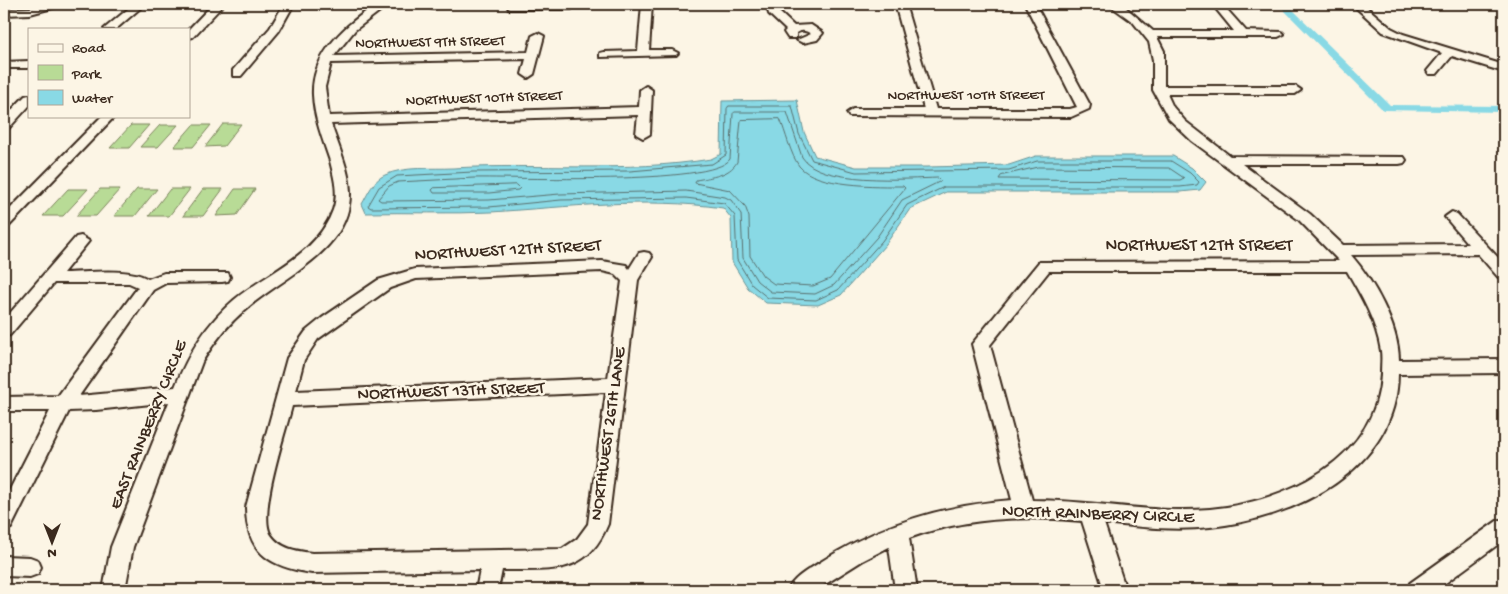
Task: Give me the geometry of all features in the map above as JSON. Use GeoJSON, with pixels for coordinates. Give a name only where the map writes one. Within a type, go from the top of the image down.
{"type":"FeatureCollection","features":[{"type":"Feature","properties":{"kind":"street"},"geometry":{"type":"LineString","coordinates":[[4,12],[30,11],[62,4]]}},
{"type":"Feature","properties":{"kind":"street"},"geometry":{"type":"LineString","coordinates":[[110,28],[140,4]]}},
{"type":"Feature","properties":{"kind":"street"},"geometry":{"type":"LineString","coordinates":[[190,33],[219,4]]}},
{"type":"Feature","properties":{"kind":"street"},"geometry":{"type":"LineString","coordinates":[[237,73],[275,29],[288,4]]}},
{"type":"Feature","properties":{"kind":"street","name":"EAST RAINBERRY CIRCLE"},"geometry":{"type":"LineString","coordinates":[[114,590],[122,547],[194,361],[216,327],[248,298],[308,259],[332,229],[341,208],[343,189],[320,100],[319,87],[326,60],[344,35],[384,4]]}},
{"type":"Feature","properties":{"kind":"street"},"geometry":{"type":"LineString","coordinates":[[643,54],[647,4]]}},
{"type":"Feature","properties":{"kind":"street"},"geometry":{"type":"LineString","coordinates":[[771,4],[778,17],[792,33],[806,27],[816,33],[813,38],[803,40]]}},
{"type":"Feature","properties":{"kind":"street"},"geometry":{"type":"LineString","coordinates":[[900,4],[931,113]]}},
{"type":"Feature","properties":{"kind":"street","name":"NORTHWEST 10TH STREET"},"geometry":{"type":"LineString","coordinates":[[853,113],[1078,112],[1083,109],[1084,105],[1030,4]]}},
{"type":"Feature","properties":{"kind":"street"},"geometry":{"type":"LineString","coordinates":[[1113,4],[1130,15],[1150,34],[1157,48],[1159,58],[1157,79],[1159,90],[1295,90]]}},
{"type":"Feature","properties":{"kind":"street"},"geometry":{"type":"LineString","coordinates":[[1216,4],[1243,34]]}},
{"type":"Feature","properties":{"kind":"street"},"geometry":{"type":"LineString","coordinates":[[1357,4],[1392,33],[1504,68]]}},
{"type":"Feature","properties":{"kind":"street"},"geometry":{"type":"LineString","coordinates":[[512,7],[571,6]]}},
{"type":"Feature","properties":{"kind":"street"},"geometry":{"type":"LineString","coordinates":[[1150,34],[1278,34]]}},
{"type":"Feature","properties":{"kind":"street"},"geometry":{"type":"LineString","coordinates":[[528,74],[538,36]]}},
{"type":"Feature","properties":{"kind":"street"},"geometry":{"type":"LineString","coordinates":[[1433,71],[1449,52]]}},
{"type":"Feature","properties":{"kind":"street"},"geometry":{"type":"LineString","coordinates":[[604,55],[672,53]]}},
{"type":"Feature","properties":{"kind":"street","name":"NORTHWEST 9TH STREET"},"geometry":{"type":"LineString","coordinates":[[326,60],[533,56]]}},
{"type":"Feature","properties":{"kind":"street"},"geometry":{"type":"LineString","coordinates":[[4,65],[28,64]]}},
{"type":"Feature","properties":{"kind":"street"},"geometry":{"type":"LineString","coordinates":[[642,134],[646,90]]}},
{"type":"Feature","properties":{"kind":"street","name":"NORTH RAINBERRY CIRCLE"},"geometry":{"type":"LineString","coordinates":[[799,590],[824,571],[860,550],[898,533],[956,516],[1024,509],[1090,513],[1155,520],[1193,520],[1253,510],[1305,493],[1349,464],[1368,442],[1381,419],[1389,395],[1391,367],[1390,350],[1384,325],[1374,300],[1339,250],[1293,207],[1181,124],[1170,111],[1159,90]]}},
{"type":"Feature","properties":{"kind":"street"},"geometry":{"type":"LineString","coordinates":[[4,125],[28,100]]}},
{"type":"Feature","properties":{"kind":"street","name":"NORTHWEST 10TH STREET"},"geometry":{"type":"LineString","coordinates":[[325,120],[644,111]]}},
{"type":"Feature","properties":{"kind":"street"},"geometry":{"type":"LineString","coordinates":[[4,223],[107,118]]}},
{"type":"Feature","properties":{"kind":"street"},"geometry":{"type":"LineString","coordinates":[[1228,160],[1399,160]]}},
{"type":"Feature","properties":{"kind":"street"},"geometry":{"type":"LineString","coordinates":[[1452,217],[1504,273]]}},
{"type":"Feature","properties":{"kind":"street"},"geometry":{"type":"LineString","coordinates":[[4,331],[81,242]]}},
{"type":"Feature","properties":{"kind":"street"},"geometry":{"type":"LineString","coordinates":[[1339,250],[1482,249]]}},
{"type":"Feature","properties":{"kind":"street","name":"NORTHWEST 26TH LANE"},"geometry":{"type":"LineString","coordinates":[[287,559],[312,563],[563,559],[581,550],[594,535],[598,524],[630,280],[644,257]]}},
{"type":"Feature","properties":{"kind":"street","name":"NORTHWEST 12TH STREET"},"geometry":{"type":"LineString","coordinates":[[287,559],[267,547],[257,529],[256,507],[296,358],[312,335],[384,284],[404,276],[425,272],[602,266],[620,269],[630,280]]}},
{"type":"Feature","properties":{"kind":"street","name":"NORTHWEST 12TH STREET"},"geometry":{"type":"LineString","coordinates":[[1024,509],[981,344],[1045,266],[1352,266]]}},
{"type":"Feature","properties":{"kind":"street"},"geometry":{"type":"LineString","coordinates":[[4,521],[63,404],[147,286],[164,278],[222,277]]}},
{"type":"Feature","properties":{"kind":"street"},"geometry":{"type":"LineString","coordinates":[[49,278],[129,278],[137,279],[147,286]]}},
{"type":"Feature","properties":{"kind":"street"},"geometry":{"type":"LineString","coordinates":[[1391,367],[1504,366]]}},
{"type":"Feature","properties":{"kind":"street","name":"NORTHWEST 13TH STREET"},"geometry":{"type":"LineString","coordinates":[[284,399],[616,385]]}},
{"type":"Feature","properties":{"kind":"street"},"geometry":{"type":"LineString","coordinates":[[4,404],[110,402],[181,393]]}},
{"type":"Feature","properties":{"kind":"street"},"geometry":{"type":"LineString","coordinates":[[1090,513],[1116,590]]}},
{"type":"Feature","properties":{"kind":"street"},"geometry":{"type":"LineString","coordinates":[[1418,590],[1504,528]]}},
{"type":"Feature","properties":{"kind":"street"},"geometry":{"type":"LineString","coordinates":[[898,533],[906,588]]}},
{"type":"Feature","properties":{"kind":"street"},"geometry":{"type":"LineString","coordinates":[[487,590],[493,561]]}},
{"type":"Feature","properties":{"kind":"street"},"geometry":{"type":"LineString","coordinates":[[4,566],[30,567]]}},
{"type":"Feature","properties":{"kind":"green space"},"geometry":{"type":"Polygon","coordinates":[[[223,124],[241,124],[224,146],[205,147],[223,124]]]}},
{"type":"Feature","properties":{"kind":"green space"},"geometry":{"type":"Polygon","coordinates":[[[131,125],[149,125],[129,148],[110,148],[131,125]]]}},
{"type":"Feature","properties":{"kind":"green space"},"geometry":{"type":"Polygon","coordinates":[[[160,125],[178,125],[158,147],[140,147],[160,125]]]}},
{"type":"Feature","properties":{"kind":"green space"},"geometry":{"type":"Polygon","coordinates":[[[193,125],[211,125],[193,147],[174,147],[193,125]]]}},
{"type":"Feature","properties":{"kind":"green space"},"geometry":{"type":"Polygon","coordinates":[[[68,189],[88,189],[63,216],[43,216],[68,189]]]}},
{"type":"Feature","properties":{"kind":"green space"},"geometry":{"type":"Polygon","coordinates":[[[100,189],[120,189],[96,216],[76,216],[100,189]]]}},
{"type":"Feature","properties":{"kind":"green space"},"geometry":{"type":"Polygon","coordinates":[[[137,189],[157,189],[135,216],[114,216],[137,189]]]}},
{"type":"Feature","properties":{"kind":"green space"},"geometry":{"type":"Polygon","coordinates":[[[170,189],[190,189],[169,216],[149,216],[170,189]]]}},
{"type":"Feature","properties":{"kind":"green space"},"geometry":{"type":"Polygon","coordinates":[[[203,189],[223,189],[203,216],[183,216],[203,189]]]}},
{"type":"Feature","properties":{"kind":"green space"},"geometry":{"type":"Polygon","coordinates":[[[235,189],[255,189],[237,215],[216,216],[235,189]]]}},
{"type":"Feature","properties":{"kind":"water"},"geometry":{"type":"Polygon","coordinates":[[[797,100],[804,132],[815,156],[856,167],[1009,165],[1036,156],[1173,156],[1192,168],[1206,182],[1200,190],[1180,192],[946,192],[910,209],[886,244],[841,295],[818,305],[766,303],[748,288],[732,262],[731,218],[723,208],[665,203],[636,203],[476,213],[366,213],[362,204],[377,180],[385,175],[401,170],[485,167],[647,166],[711,159],[721,154],[722,101],[797,100]]]}},
{"type":"Feature","properties":{"kind":"waterway"},"geometry":{"type":"LineString","coordinates":[[1282,4],[1387,108],[1504,109]]}}]}
